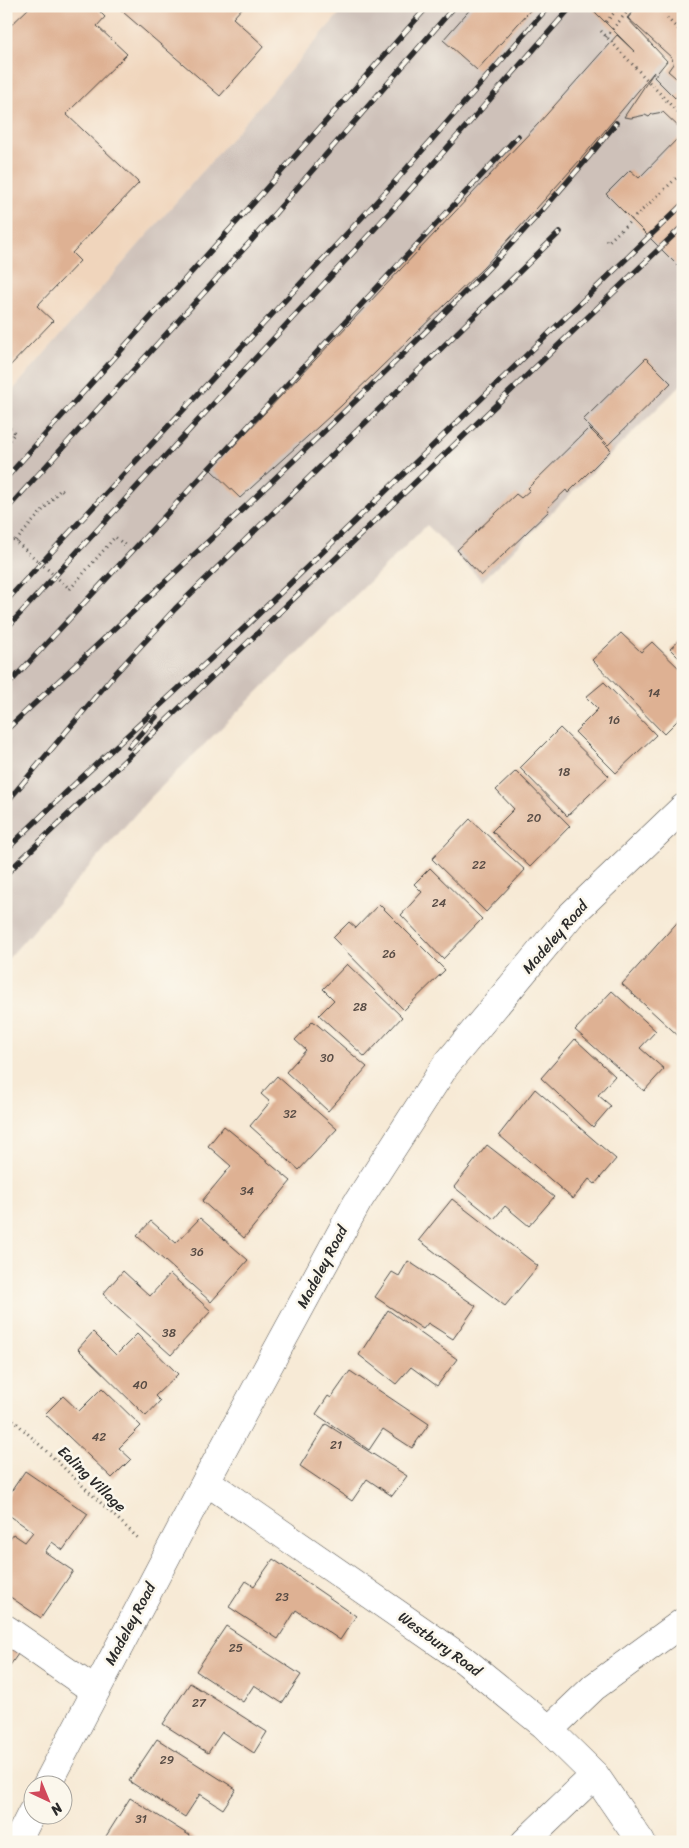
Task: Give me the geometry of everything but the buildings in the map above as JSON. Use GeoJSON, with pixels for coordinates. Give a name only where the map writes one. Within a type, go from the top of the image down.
{"type":"FeatureCollection","features":[{"type":"Feature","properties":{"kind":"street","name":"Madeley Road"},"geometry":{"type":"LineString","coordinates":[[51,1776],[206,1481],[357,1203],[446,1066],[570,916],[683,808]]}},
{"type":"Feature","properties":{"kind":"street","name":"Westbury Road"},"geometry":{"type":"LineString","coordinates":[[206,1481],[464,1660],[549,1730],[595,1775],[641,1842]]}},
{"type":"Feature","properties":{"kind":"street"},"geometry":{"type":"LineString","coordinates":[[549,1730],[594,1687],[683,1622]]}},
{"type":"Feature","properties":{"kind":"street"},"geometry":{"type":"LineString","coordinates":[[6,1628],[95,1691]]}},
{"type":"Feature","properties":{"kind":"street"},"geometry":{"type":"LineString","coordinates":[[525,1842],[595,1775]]}},
{"type":"Feature","properties":{"kind":"street"},"geometry":{"type":"LineString","coordinates":[[17,1842],[25,1826]]}},
{"type":"Feature","properties":{"kind":"path"},"geometry":{"type":"LineString","coordinates":[[595,12],[600,6]]}},
{"type":"Feature","properties":{"kind":"path"},"geometry":{"type":"LineString","coordinates":[[606,22],[620,6]]}},
{"type":"Feature","properties":{"kind":"path"},"geometry":{"type":"LineString","coordinates":[[606,37],[632,6]]}},
{"type":"Feature","properties":{"kind":"path"},"geometry":{"type":"LineString","coordinates":[[667,18],[683,34]]}},
{"type":"Feature","properties":{"kind":"path"},"geometry":{"type":"LineString","coordinates":[[601,31],[683,118]]}},
{"type":"Feature","properties":{"kind":"path"},"geometry":{"type":"LineString","coordinates":[[606,240],[608,242],[683,172]]}},
{"type":"Feature","properties":{"kind":"path"},"geometry":{"type":"LineString","coordinates":[[6,425],[15,433],[6,443]]}},
{"type":"Feature","properties":{"kind":"path"},"geometry":{"type":"LineString","coordinates":[[16,542],[61,489],[64,492]]}},
{"type":"Feature","properties":{"kind":"path"},"geometry":{"type":"LineString","coordinates":[[6,533],[70,589],[115,536],[126,546]]}},
{"type":"Feature","properties":{"kind":"path","name":"Ealing Village"},"geometry":{"type":"LineString","coordinates":[[6,1413],[136,1538],[167,1556]]}},
{"type":"Feature","properties":{"kind":"shaded area"},"geometry":{"type":"Polygon","coordinates":[[[14,6],[346,6],[6,398],[6,14],[14,6]]]}},
{"type":"Feature","properties":{"kind":"shaded area"},"geometry":{"type":"Polygon","coordinates":[[[346,6],[637,6],[627,18],[670,62],[666,69],[683,83],[683,383],[482,581],[427,525],[148,800],[6,961],[6,398],[346,6]]]}},
{"type":"Feature","properties":{"kind":"railway"},"geometry":{"type":"LineString","coordinates":[[6,478],[428,6]]}},
{"type":"Feature","properties":{"kind":"railway"},"geometry":{"type":"LineString","coordinates":[[6,510],[251,241],[455,6]]}},
{"type":"Feature","properties":{"kind":"railway"},"geometry":{"type":"LineString","coordinates":[[6,601],[392,185],[549,6]]}},
{"type":"Feature","properties":{"kind":"railway"},"geometry":{"type":"LineString","coordinates":[[6,629],[403,198],[572,6]]}},
{"type":"Feature","properties":{"kind":"railway"},"geometry":{"type":"LineString","coordinates":[[6,730],[245,507],[417,340],[534,219],[616,123]]}},
{"type":"Feature","properties":{"kind":"railway"},"geometry":{"type":"LineString","coordinates":[[6,687],[518,136]]}},
{"type":"Feature","properties":{"kind":"railway"},"geometry":{"type":"LineString","coordinates":[[6,850],[244,628],[683,204]]}},
{"type":"Feature","properties":{"kind":"railway"},"geometry":{"type":"LineString","coordinates":[[6,874],[683,226]]}},
{"type":"Feature","properties":{"kind":"railway"},"geometry":{"type":"LineString","coordinates":[[6,803],[114,675],[175,609],[560,232]]}},
{"type":"Feature","properties":{"kind":"railway"},"geometry":{"type":"LineString","coordinates":[[129,747],[156,717]]}}]}
